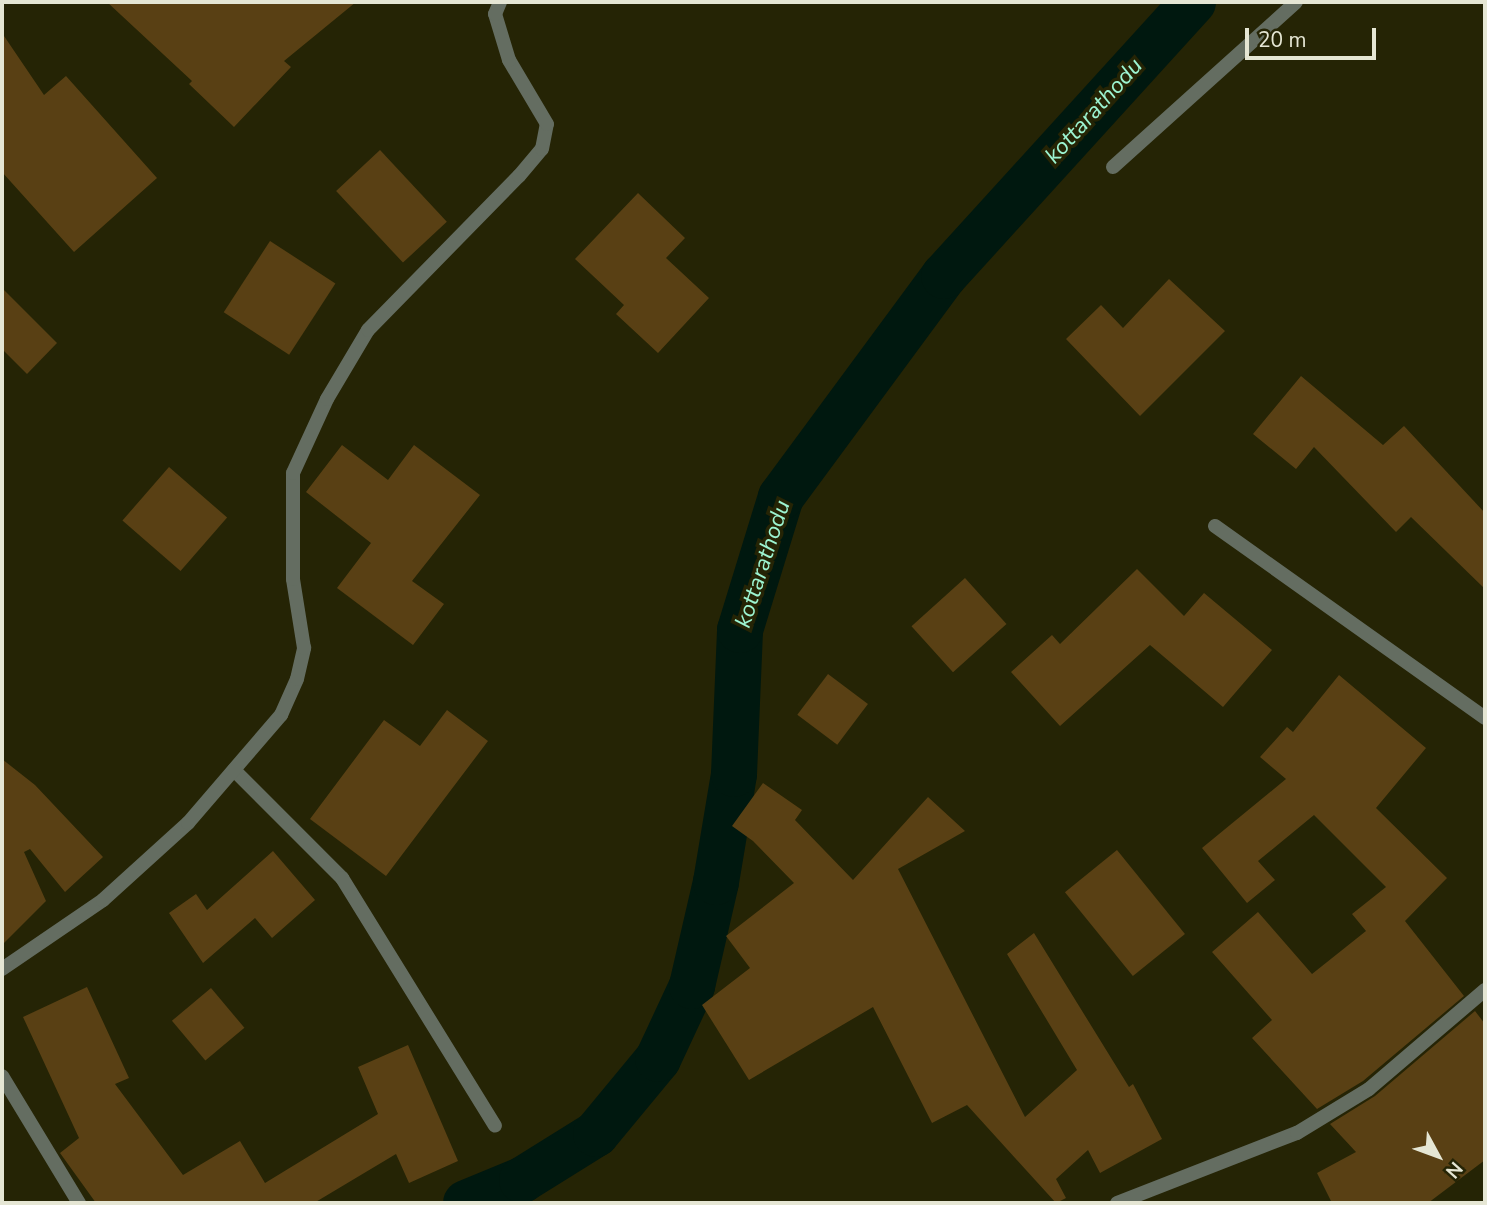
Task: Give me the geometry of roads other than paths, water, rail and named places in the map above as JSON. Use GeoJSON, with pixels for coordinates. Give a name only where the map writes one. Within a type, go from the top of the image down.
{"type":"FeatureCollection","features":[{"type":"Feature","properties":{"kind":"street"},"geometry":{"type":"LineString","coordinates":[[2,970],[103,900],[188,823],[281,715],[297,679],[304,648],[293,579],[293,473],[327,399],[368,330],[519,176],[542,149],[547,124],[509,60],[495,14],[500,2]]}},
{"type":"Feature","properties":{"kind":"street"},"geometry":{"type":"LineString","coordinates":[[1113,167],[1296,2]]}},
{"type":"Feature","properties":{"kind":"street"},"geometry":{"type":"LineString","coordinates":[[1215,526],[1485,718]]}},
{"type":"Feature","properties":{"kind":"street"},"geometry":{"type":"LineString","coordinates":[[234,770],[342,877],[495,1126]]}},
{"type":"Feature","properties":{"kind":"street"},"geometry":{"type":"LineString","coordinates":[[1117,1203],[1152,1187],[1297,1133],[1369,1089],[1485,990]]}},
{"type":"Feature","properties":{"kind":"street"},"geometry":{"type":"LineString","coordinates":[[2,1076],[79,1203]]}},
{"type":"Feature","properties":{"kind":"waterway","name":"kottarathodu"},"geometry":{"type":"LineString","coordinates":[[466,1203],[522,1180],[596,1134],[658,1059],[692,986],[716,882],[734,774],[740,630],[781,497],[944,276],[1193,2]]}}]}
